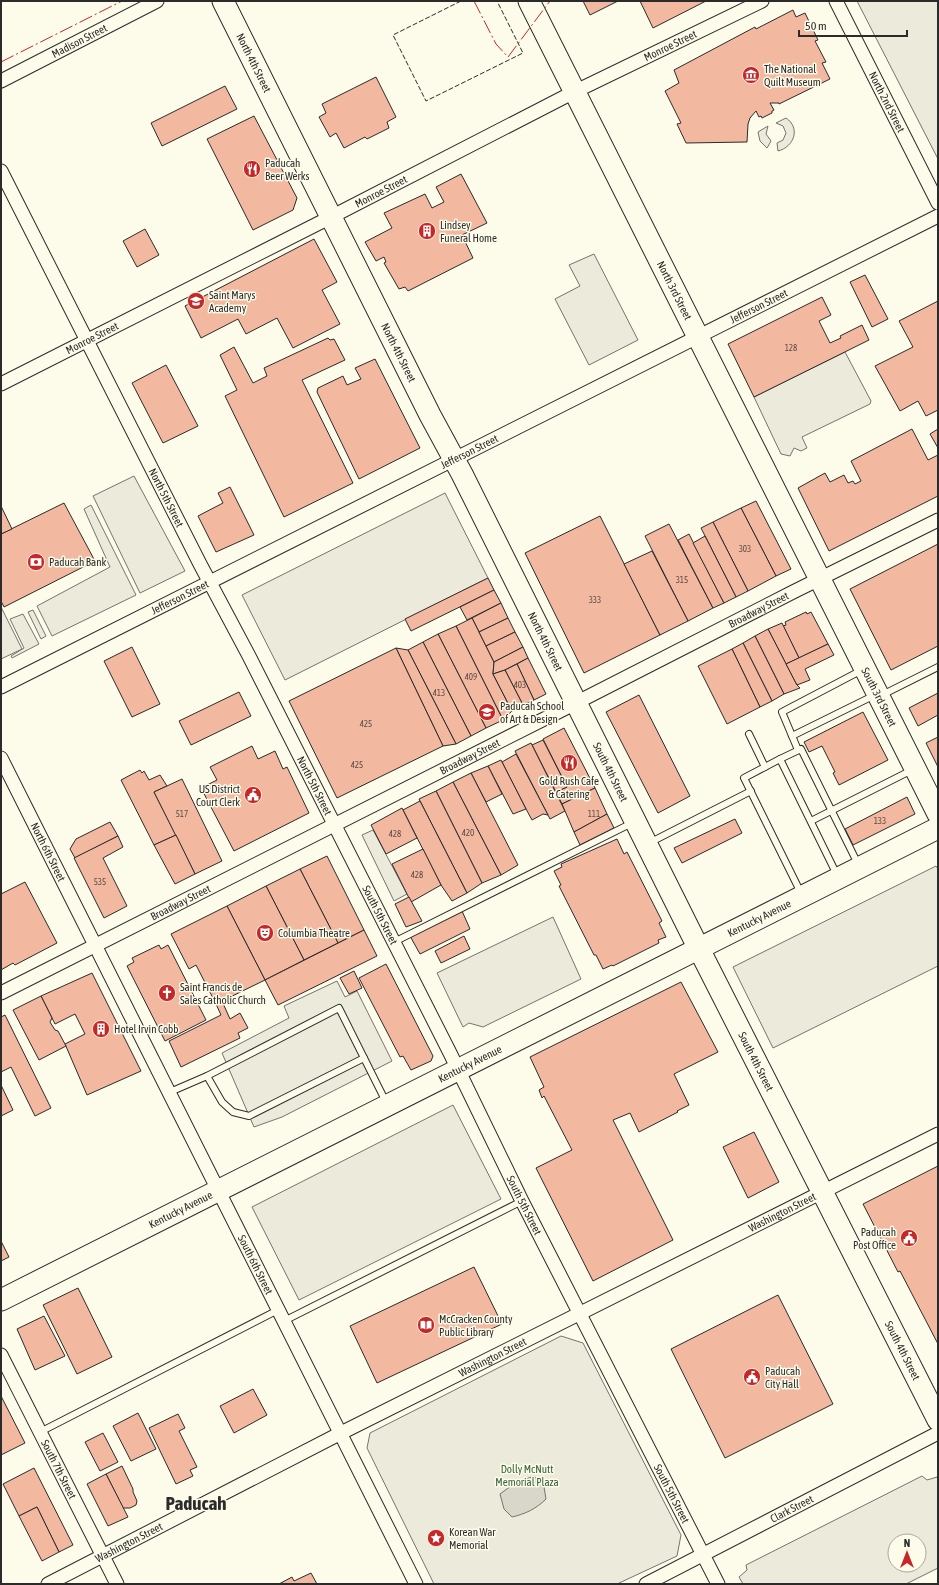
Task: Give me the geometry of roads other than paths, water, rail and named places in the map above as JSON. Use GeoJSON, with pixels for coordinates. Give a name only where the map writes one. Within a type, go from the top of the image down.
{"type":"FeatureCollection","features":[{"type":"Feature","properties":{"kind":"main road","name":"North 4th Street"},"geometry":{"type":"LineString","coordinates":[[223,1],[576,702]]}},
{"type":"Feature","properties":{"kind":"main road","name":"North 3rd Street"},"geometry":{"type":"LineString","coordinates":[[529,1],[820,579]]}},
{"type":"Feature","properties":{"kind":"main road","name":"South 3rd Street"},"geometry":{"type":"LineString","coordinates":[[820,579],[938,814]]}},
{"type":"Feature","properties":{"kind":"main road","name":"South 4th Street"},"geometry":{"type":"LineString","coordinates":[[576,702],[699,949],[938,1420]]}},
{"type":"Feature","properties":{"kind":"main road","name":"Kentucky Avenue"},"geometry":{"type":"LineString","coordinates":[[1,1300],[938,828]]}},
{"type":"Feature","properties":{"kind":"street","name":"Madison Street"},"geometry":{"type":"LineString","coordinates":[[1,81],[157,1]]}},
{"type":"Feature","properties":{"kind":"street","name":"Monroe Street"},"geometry":{"type":"LineString","coordinates":[[1,384],[574,92],[762,1]]}},
{"type":"Feature","properties":{"kind":"street","name":"North 2nd Street"},"geometry":{"type":"LineString","coordinates":[[836,1],[938,203]]}},
{"type":"Feature","properties":{"kind":"street","name":"North 5th Street"},"geometry":{"type":"LineString","coordinates":[[1,171],[334,824]]}},
{"type":"Feature","properties":{"kind":"street","name":"Jefferson Street"},"geometry":{"type":"LineString","coordinates":[[1,687],[938,216]]}},
{"type":"Feature","properties":{"kind":"street","name":"Broadway Street"},"geometry":{"type":"LineString","coordinates":[[1,993],[938,520]]}},
{"type":"Feature","properties":{"kind":"street","name":"North 6th Street"},"geometry":{"type":"LineString","coordinates":[[1,758],[95,945]]}},
{"type":"Feature","properties":{"kind":"street","name":"South 5th Street"},"geometry":{"type":"LineString","coordinates":[[334,824],[522,1200],[718,1584]]}},
{"type":"Feature","properties":{"kind":"street","name":"South 6th Street"},"geometry":{"type":"LineString","coordinates":[[95,945],[416,1584]]}},
{"type":"Feature","properties":{"kind":"street","name":"Washington Street"},"geometry":{"type":"LineString","coordinates":[[48,1584],[341,1433],[823,1193],[938,1134]]}},
{"type":"Feature","properties":{"kind":"street","name":"South 7th Street"},"geometry":{"type":"LineString","coordinates":[[1,1355],[117,1584]]}},
{"type":"Feature","properties":{"kind":"street","name":"Clark Street"},"geometry":{"type":"LineString","coordinates":[[646,1584],[938,1433]]}},
{"type":"Feature","properties":{"kind":"lane"},"geometry":{"type":"LineString","coordinates":[[792,736],[938,667]]}},
{"type":"Feature","properties":{"kind":"lane"},"geometry":{"type":"LineString","coordinates":[[798,750],[782,712],[865,669]]}},
{"type":"Feature","properties":{"kind":"lane"},"geometry":{"type":"LineString","coordinates":[[749,734],[765,767]]}},
{"type":"Feature","properties":{"kind":"lane"},"geometry":{"type":"LineString","coordinates":[[802,896],[744,778],[798,750],[801,749],[860,868]]}},
{"type":"Feature","properties":{"kind":"lane"},"geometry":{"type":"LineString","coordinates":[[780,759],[839,879]]}},
{"type":"Feature","properties":{"kind":"lane"},"geometry":{"type":"LineString","coordinates":[[811,821],[915,768]]}},
{"type":"Feature","properties":{"kind":"lane"},"geometry":{"type":"LineString","coordinates":[[647,844],[751,791]]}},
{"type":"Feature","properties":{"kind":"lane"},"geometry":{"type":"LineString","coordinates":[[394,942],[636,822]]}},
{"type":"Feature","properties":{"kind":"lane"},"geometry":{"type":"LineString","coordinates":[[170,1092],[207,1076],[339,1008],[388,1106]]}},
{"type":"Feature","properties":{"kind":"lane"},"geometry":{"type":"LineString","coordinates":[[207,1076],[222,1102],[233,1112],[249,1116],[364,1058]]}},
{"type":"Feature","properties":{"kind":"lane"},"geometry":{"type":"LineString","coordinates":[[40,1432],[522,1200]]}},
{"type":"Feature","properties":{"kind":"place","name":"The National Quilt Museum"},"geometry":{"type":"Point","coordinates":[751,75]}},
{"type":"Feature","properties":{"kind":"place","name":"Paducah Beer Werks"},"geometry":{"type":"Point","coordinates":[252,169]}},
{"type":"Feature","properties":{"kind":"place","name":"Lindsey Funeral Home"},"geometry":{"type":"Point","coordinates":[427,231]}},
{"type":"Feature","properties":{"kind":"place","name":"Saint Marys Academy"},"geometry":{"type":"Point","coordinates":[196,301]}},
{"type":"Feature","properties":{"kind":"place","name":"Paducah Bank"},"geometry":{"type":"Point","coordinates":[36,562]}},
{"type":"Feature","properties":{"kind":"place","name":"Paducah School of Art & Design"},"geometry":{"type":"Point","coordinates":[487,712]}},
{"type":"Feature","properties":{"kind":"place","name":"Gold Rush Cafe & Catering"},"geometry":{"type":"Point","coordinates":[569,763]}},
{"type":"Feature","properties":{"kind":"place","name":"US District Court Clerk"},"geometry":{"type":"Point","coordinates":[253,795]}},
{"type":"Feature","properties":{"kind":"place","name":"Columbia Theatre"},"geometry":{"type":"Point","coordinates":[265,933]}},
{"type":"Feature","properties":{"kind":"place","name":"Saint Francis de Sales Catholic Church"},"geometry":{"type":"Point","coordinates":[167,993]}},
{"type":"Feature","properties":{"kind":"place","name":"Hotel Irvin Cobb"},"geometry":{"type":"Point","coordinates":[101,1029]}},
{"type":"Feature","properties":{"kind":"place","name":"Paducah Post Office"},"geometry":{"type":"Point","coordinates":[909,1238]}},
{"type":"Feature","properties":{"kind":"place","name":"McCracken County Public Library"},"geometry":{"type":"Point","coordinates":[426,1325]}},
{"type":"Feature","properties":{"kind":"place","name":"Paducah City Hall"},"geometry":{"type":"Point","coordinates":[752,1377]}},
{"type":"Feature","properties":{"kind":"place","name":"Korean War Memorial"},"geometry":{"type":"Point","coordinates":[436,1538]}},
{"type":"Feature","properties":{"kind":"district","name":"Paducah"},"geometry":{"type":"Point","coordinates":[196,1503]}},
{"type":"Feature","properties":{"kind":"park label","name":"Dolly McNutt Memorial Plaza"},"geometry":{"type":"Point","coordinates":[527,1475]}}]}
